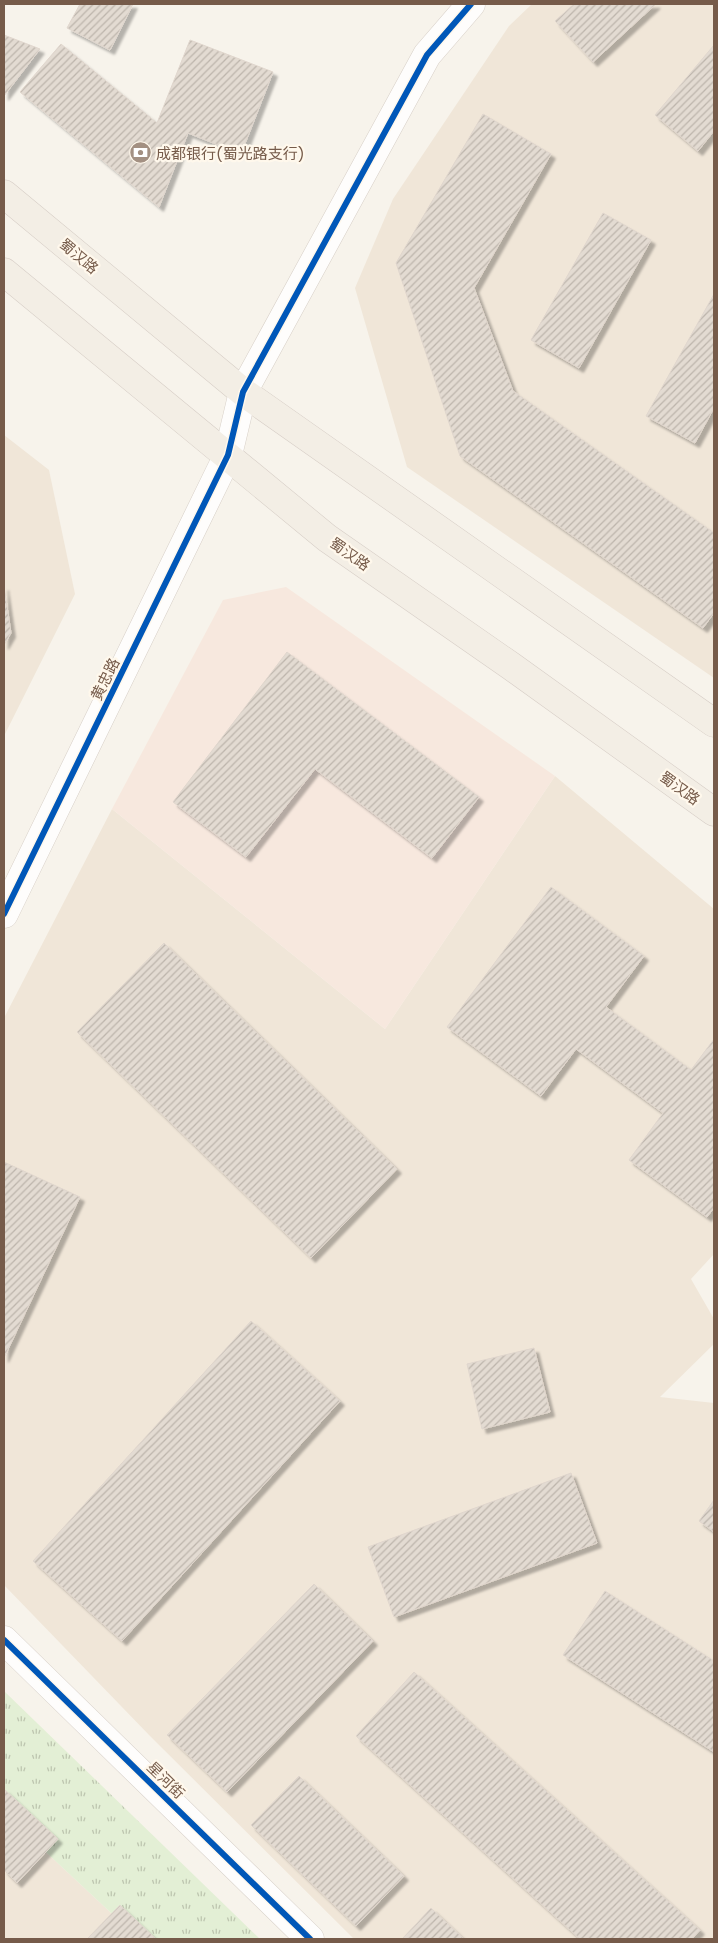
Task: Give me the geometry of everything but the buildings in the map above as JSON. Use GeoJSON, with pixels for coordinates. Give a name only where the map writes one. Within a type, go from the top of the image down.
{"type":"FeatureCollection","features":[{"type":"Feature","properties":{"kind":"main road","name":"蜀汉路"},"geometry":{"type":"LineString","coordinates":[[4,194],[243,392],[714,723]]}},
{"type":"Feature","properties":{"kind":"main road","name":"蜀汉路"},"geometry":{"type":"LineString","coordinates":[[4,272],[327,538],[511,666],[714,812]]}},
{"type":"Feature","properties":{"kind":"street","name":"黄忠路"},"geometry":{"type":"LineString","coordinates":[[4,914],[228,455],[243,392],[427,55],[471,4]]}},
{"type":"Feature","properties":{"kind":"street","name":"星河街"},"geometry":{"type":"LineString","coordinates":[[4,1640],[310,1939]]}},
{"type":"Feature","properties":{"kind":"shaded area"},"geometry":{"type":"Polygon","coordinates":[[[532,4],[714,4],[714,678],[407,467],[355,288],[393,199],[509,26],[532,4]]]}},
{"type":"Feature","properties":{"kind":"shaded area"},"geometry":{"type":"Polygon","coordinates":[[[4,435],[49,470],[75,594],[4,736],[4,435]]]}},
{"type":"Feature","properties":{"kind":"shaded area"},"geometry":{"type":"Polygon","coordinates":[[[286,587],[555,776],[385,1029],[112,809],[223,600],[286,587]]]}},
{"type":"Feature","properties":{"kind":"shaded area"},"geometry":{"type":"Polygon","coordinates":[[[555,776],[714,909],[714,1254],[691,1279],[714,1319],[714,1344],[660,1397],[714,1403],[714,1939],[354,1939],[150,1736],[4,1585],[4,1018],[112,809],[385,1029],[555,776]]]}},
{"type":"Feature","properties":{"kind":"shaded area"},"geometry":{"type":"Polygon","coordinates":[[[4,1813],[139,1939],[4,1939],[4,1813]]]}},
{"type":"Feature","properties":{"kind":"green space"},"geometry":{"type":"Polygon","coordinates":[[[4,1691],[260,1939],[139,1939],[4,1813],[4,1691]]]}},
{"type":"Feature","properties":{"kind":"cycle path"},"geometry":{"type":"LineString","coordinates":[[4,914],[228,455],[243,392],[427,55],[471,4]]}},
{"type":"Feature","properties":{"kind":"cycle path"},"geometry":{"type":"LineString","coordinates":[[4,1640],[310,1939]]}},
{"type":"Feature","properties":{"kind":"place","name":"成都银行(蜀光路支行)"},"geometry":{"type":"Point","coordinates":[140,153]}}]}
